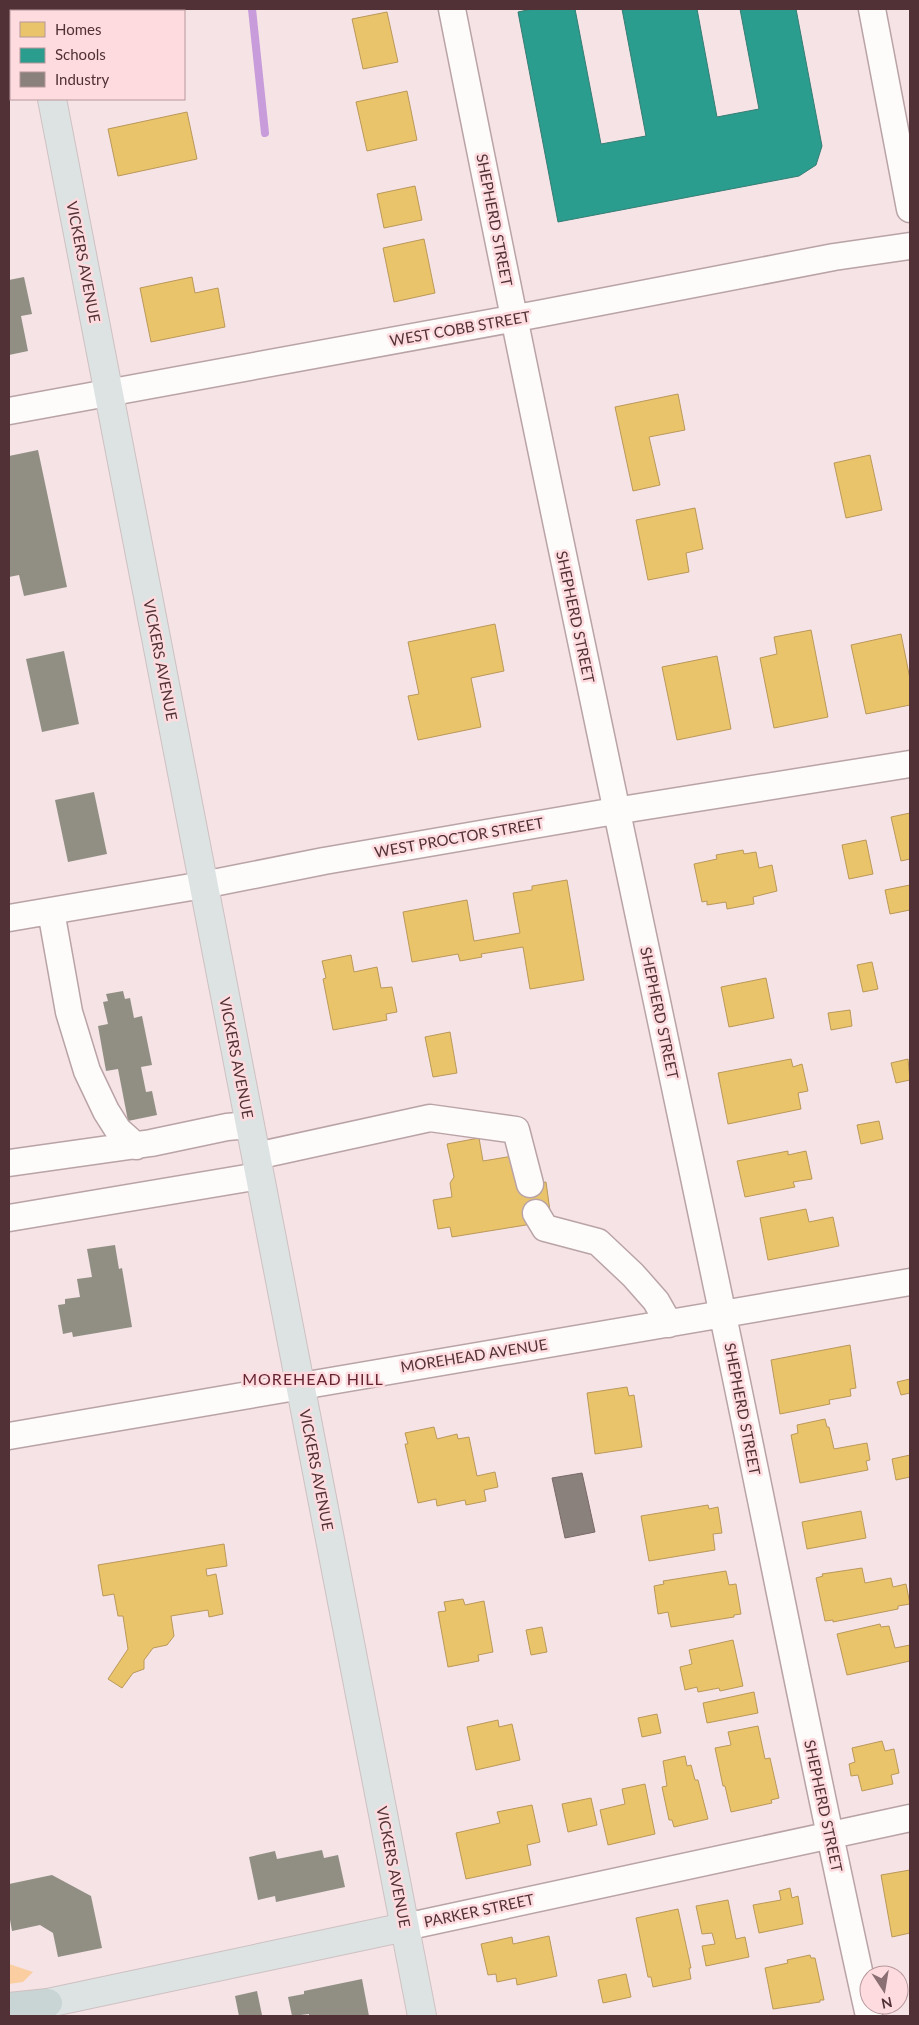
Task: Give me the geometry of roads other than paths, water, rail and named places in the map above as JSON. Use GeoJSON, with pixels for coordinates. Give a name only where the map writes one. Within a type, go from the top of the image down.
{"type":"FeatureCollection","features":[{"type":"Feature","properties":{"kind":"highway"},"geometry":{"type":"LineString","coordinates":[[9,2008],[48,2003]]}},
{"type":"Feature","properties":{"kind":"main road","name":"VICKERS AVENUE"},"geometry":{"type":"LineString","coordinates":[[52,100],[422,2016]]}},
{"type":"Feature","properties":{"kind":"main road","name":"PARKER STREET"},"geometry":{"type":"LineString","coordinates":[[48,2003],[405,1927]]}},
{"type":"Feature","properties":{"kind":"street","name":"SHEPHERD STREET"},"geometry":{"type":"LineString","coordinates":[[452,9],[615,811],[723,1314],[828,1836],[869,2016]]}},
{"type":"Feature","properties":{"kind":"street"},"geometry":{"type":"LineString","coordinates":[[872,9],[910,209]]}},
{"type":"Feature","properties":{"kind":"street","name":"WEST COBB STREET"},"geometry":{"type":"LineString","coordinates":[[9,411],[514,319],[834,257],[910,246]]}},
{"type":"Feature","properties":{"kind":"street","name":"WEST PROCTOR STREET"},"geometry":{"type":"LineString","coordinates":[[9,918],[615,811],[910,764]]}},
{"type":"Feature","properties":{"kind":"street"},"geometry":{"type":"LineString","coordinates":[[51,911],[69,1012],[87,1071],[106,1111],[118,1130],[136,1146]]}},
{"type":"Feature","properties":{"kind":"street"},"geometry":{"type":"LineString","coordinates":[[9,1218],[258,1166],[430,1118],[516,1130],[530,1184]]}},
{"type":"Feature","properties":{"kind":"street"},"geometry":{"type":"LineString","coordinates":[[9,1163],[136,1146],[227,1127],[249,1125]]}},
{"type":"Feature","properties":{"kind":"street"},"geometry":{"type":"LineString","coordinates":[[536,1213],[545,1228],[598,1242],[656,1301],[669,1324]]}},
{"type":"Feature","properties":{"kind":"street","name":"MOREHEAD AVENUE"},"geometry":{"type":"LineString","coordinates":[[9,1436],[910,1282]]}},
{"type":"Feature","properties":{"kind":"street","name":"PARKER STREET"},"geometry":{"type":"LineString","coordinates":[[405,1927],[910,1818]]}},
{"type":"Feature","properties":{"kind":"waterway"},"geometry":{"type":"LineString","coordinates":[[252,9],[265,133]]}},
{"type":"Feature","properties":{"kind":"district","name":"MOREHEAD HILL"},"geometry":{"type":"Point","coordinates":[313,1379]}}]}
